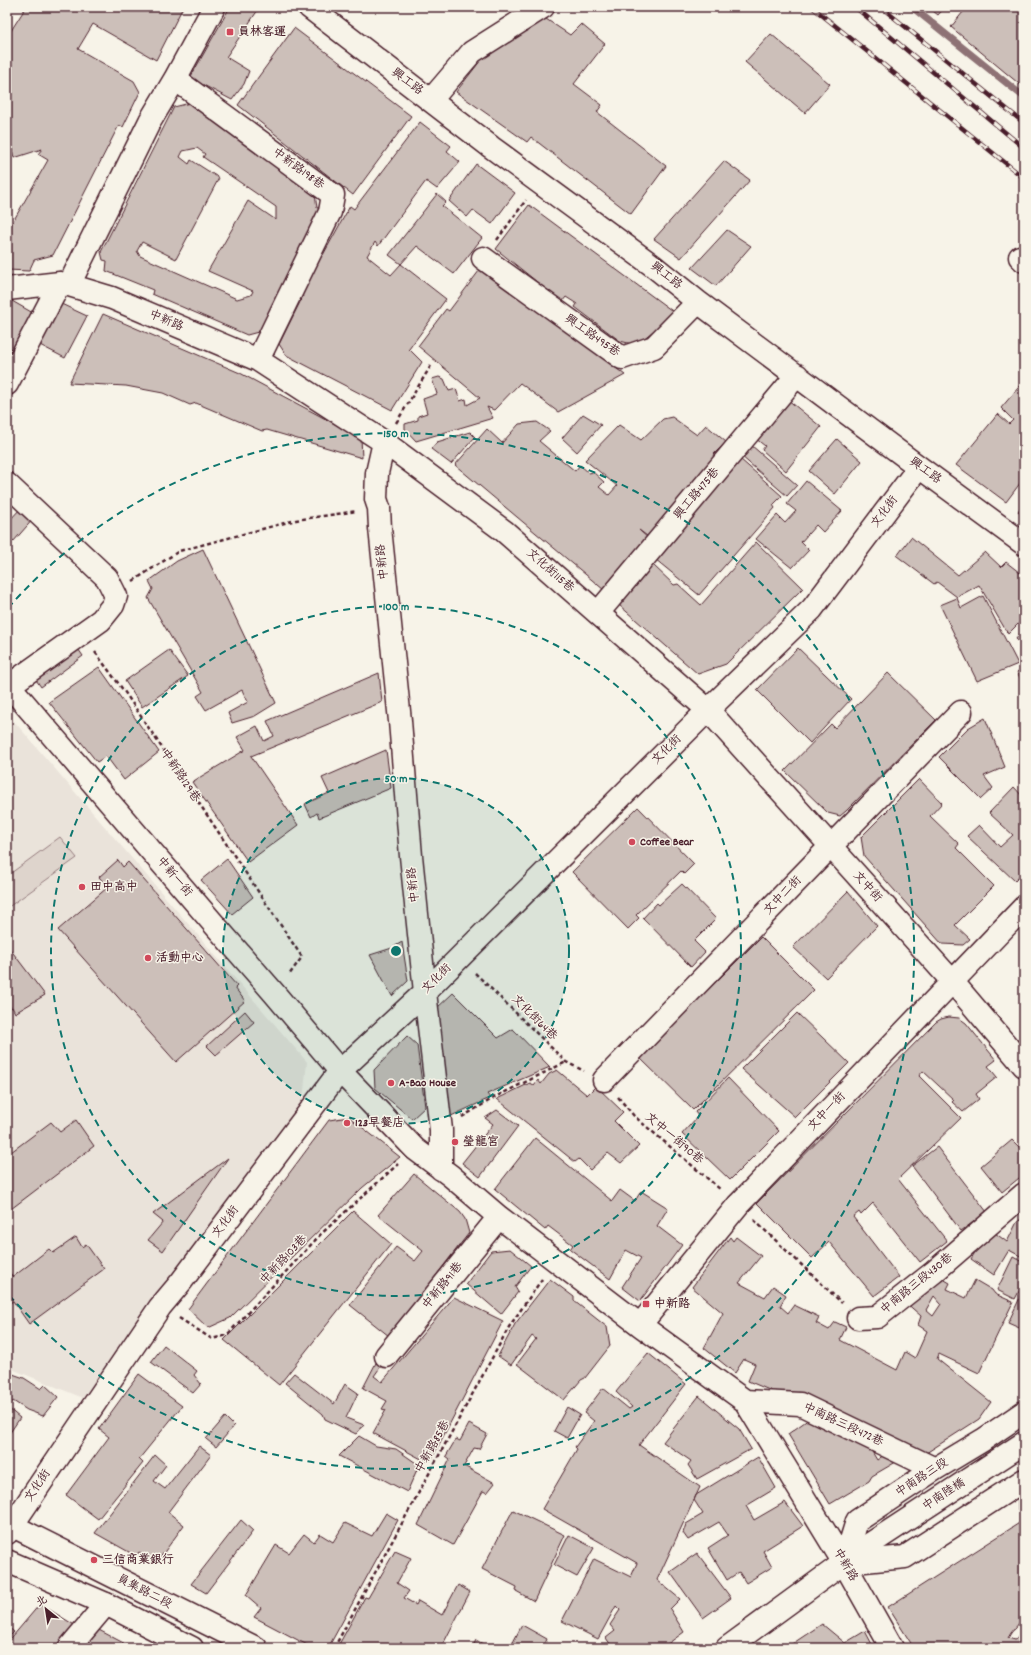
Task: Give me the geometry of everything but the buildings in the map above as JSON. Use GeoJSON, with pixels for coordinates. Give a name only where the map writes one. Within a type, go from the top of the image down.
{"type":"FeatureCollection","features":[{"type":"Feature","properties":{"kind":"street"},"geometry":{"type":"LineString","coordinates":[[7,384],[64,284],[150,121],[175,79],[214,7]]}},
{"type":"Feature","properties":{"kind":"street","name":"興工路"},"geometry":{"type":"LineString","coordinates":[[309,7],[539,182],[652,265],[698,302],[918,467],[1024,544]]}},
{"type":"Feature","properties":{"kind":"street"},"geometry":{"type":"LineString","coordinates":[[431,100],[472,52],[543,7]]}},
{"type":"Feature","properties":{"kind":"street","name":"中新路198巷"},"geometry":{"type":"LineString","coordinates":[[175,79],[334,195],[330,212],[258,360]]}},
{"type":"Feature","properties":{"kind":"street","name":"興工路495巷"},"geometry":{"type":"LineString","coordinates":[[483,258],[622,358],[654,347],[698,302]]}},
{"type":"Feature","properties":{"kind":"street","name":"中新路"},"geometry":{"type":"LineString","coordinates":[[7,289],[64,284],[112,298],[258,360],[384,442],[377,473],[376,499],[379,508],[425,992],[442,1130],[441,1169]]}},
{"type":"Feature","properties":{"kind":"street","name":"興工路475巷"},"geometry":{"type":"LineString","coordinates":[[598,613],[797,376]]}},
{"type":"Feature","properties":{"kind":"street","name":"文化街115巷"},"geometry":{"type":"LineString","coordinates":[[384,442],[504,531],[708,710]]}},
{"type":"Feature","properties":{"kind":"street","name":"文化街"},"geometry":{"type":"LineString","coordinates":[[9,1527],[160,1307],[181,1282],[340,1071],[425,992],[708,710],[812,609],[918,467]]}},
{"type":"Feature","properties":{"kind":"street"},"geometry":{"type":"LineString","coordinates":[[7,484],[107,578],[116,596],[113,605],[101,620],[8,685]]}},
{"type":"Feature","properties":{"kind":"street","name":"中新一街"},"geometry":{"type":"LineString","coordinates":[[8,685],[340,1071]]}},
{"type":"Feature","properties":{"kind":"street","name":"文中街"},"geometry":{"type":"LineString","coordinates":[[708,710],[952,981],[1024,1066]]}},
{"type":"Feature","properties":{"kind":"street","name":"文中二街"},"geometry":{"type":"LineString","coordinates":[[604,1080],[961,712]]}},
{"type":"Feature","properties":{"kind":"street","name":"文中一街"},"geometry":{"type":"LineString","coordinates":[[640,1325],[738,1205],[1024,907]]}},
{"type":"Feature","properties":{"kind":"street","name":"中新路"},"geometry":{"type":"LineString","coordinates":[[340,1071],[415,1149],[499,1217],[640,1325],[745,1401],[844,1563],[892,1648]]}},
{"type":"Feature","properties":{"kind":"street","name":"中南路三段430巷"},"geometry":{"type":"LineString","coordinates":[[858,1318],[877,1317],[934,1272],[1024,1194]]}},
{"type":"Feature","properties":{"kind":"street","name":"中新路91巷"},"geometry":{"type":"LineString","coordinates":[[386,1356],[499,1217]]}},
{"type":"Feature","properties":{"kind":"street","name":"中南路三段472巷"},"geometry":{"type":"LineString","coordinates":[[745,1401],[800,1404],[934,1469]]}},
{"type":"Feature","properties":{"kind":"street","name":"中南路三段"},"geometry":{"type":"LineString","coordinates":[[844,1563],[857,1521],[934,1469],[983,1440],[1024,1412]]}},
{"type":"Feature","properties":{"kind":"street","name":"中南陸橋"},"geometry":{"type":"LineString","coordinates":[[844,1563],[864,1548],[1024,1443]]}},
{"type":"Feature","properties":{"kind":"street"},"geometry":{"type":"LineString","coordinates":[[727,1648],[844,1563],[905,1557],[1024,1480]]}},
{"type":"Feature","properties":{"kind":"street","name":"員集路二段"},"geometry":{"type":"LineString","coordinates":[[9,1527],[255,1648]]}},
{"type":"Feature","properties":{"kind":"street"},"geometry":{"type":"LineString","coordinates":[[7,1561],[106,1604],[192,1648]]}},
{"type":"Feature","properties":{"kind":"street"},"geometry":{"type":"LineString","coordinates":[[69,1648],[106,1604]]}},
{"type":"Feature","properties":{"kind":"path"},"geometry":{"type":"LineString","coordinates":[[483,258],[539,182]]}},
{"type":"Feature","properties":{"kind":"path"},"geometry":{"type":"LineString","coordinates":[[384,442],[432,364]]}},
{"type":"Feature","properties":{"kind":"path"},"geometry":{"type":"LineString","coordinates":[[116,596],[133,581],[179,551],[296,520],[379,508]]}},
{"type":"Feature","properties":{"kind":"path","name":"中新路129巷"},"geometry":{"type":"LineString","coordinates":[[81,634],[124,691],[302,958],[274,993]]}},
{"type":"Feature","properties":{"kind":"path","name":"文化街64巷"},"geometry":{"type":"LineString","coordinates":[[459,957],[566,1062],[604,1080]]}},
{"type":"Feature","properties":{"kind":"path"},"geometry":{"type":"LineString","coordinates":[[442,1130],[497,1096],[566,1062]]}},
{"type":"Feature","properties":{"kind":"path","name":"文中一街90巷"},"geometry":{"type":"LineString","coordinates":[[604,1080],[634,1116],[738,1205]]}},
{"type":"Feature","properties":{"kind":"path","name":"中新路103巷"},"geometry":{"type":"LineString","coordinates":[[160,1307],[212,1339],[226,1335],[321,1234],[415,1149]]}},
{"type":"Feature","properties":{"kind":"path"},"geometry":{"type":"LineString","coordinates":[[738,1205],[858,1318]]}},
{"type":"Feature","properties":{"kind":"path","name":"中新路85巷"},"geometry":{"type":"LineString","coordinates":[[334,1648],[509,1327],[555,1260]]}},
{"type":"Feature","properties":{"kind":"shaded area","name":"田中高中"},"geometry":{"type":"Polygon","coordinates":[[[7,713],[307,1062],[302,1109],[272,1141],[83,1398],[7,1367],[7,713]]]}},
{"type":"Feature","properties":{"kind":"shaded area"},"geometry":{"type":"Polygon","coordinates":[[[60,837],[77,858],[7,908],[7,876],[60,837]]]}},
{"type":"Feature","properties":{"kind":"waterway"},"geometry":{"type":"LineString","coordinates":[[912,7],[1024,97]]}},
{"type":"Feature","properties":{"kind":"railway"},"geometry":{"type":"LineString","coordinates":[[812,7],[1024,178]]}},
{"type":"Feature","properties":{"kind":"railway"},"geometry":{"type":"LineString","coordinates":[[855,7],[1024,148]]}},
{"type":"Feature","properties":{"kind":"railway"},"geometry":{"type":"LineString","coordinates":[[881,7],[1024,123]]}},
{"type":"Feature","properties":{"kind":"place","name":"員林客運"},"geometry":{"type":"Point","coordinates":[230,32]}},
{"type":"Feature","properties":{"kind":"place","name":"Coffee Bear"},"geometry":{"type":"Point","coordinates":[632,842]}},
{"type":"Feature","properties":{"kind":"place","name":"田中高中"},"geometry":{"type":"Point","coordinates":[82,887]}},
{"type":"Feature","properties":{"kind":"place","name":"活動中心"},"geometry":{"type":"Point","coordinates":[148,958]}},
{"type":"Feature","properties":{"kind":"place","name":"A-Bao House"},"geometry":{"type":"Point","coordinates":[391,1083]}},
{"type":"Feature","properties":{"kind":"place","name":"123早餐店"},"geometry":{"type":"Point","coordinates":[347,1123]}},
{"type":"Feature","properties":{"kind":"place","name":"瑩龍宮"},"geometry":{"type":"Point","coordinates":[455,1142]}},
{"type":"Feature","properties":{"kind":"place","name":"中新路"},"geometry":{"type":"Point","coordinates":[646,1304]}},
{"type":"Feature","properties":{"kind":"place","name":"三信商業銀行"},"geometry":{"type":"Point","coordinates":[94,1560]}}]}
